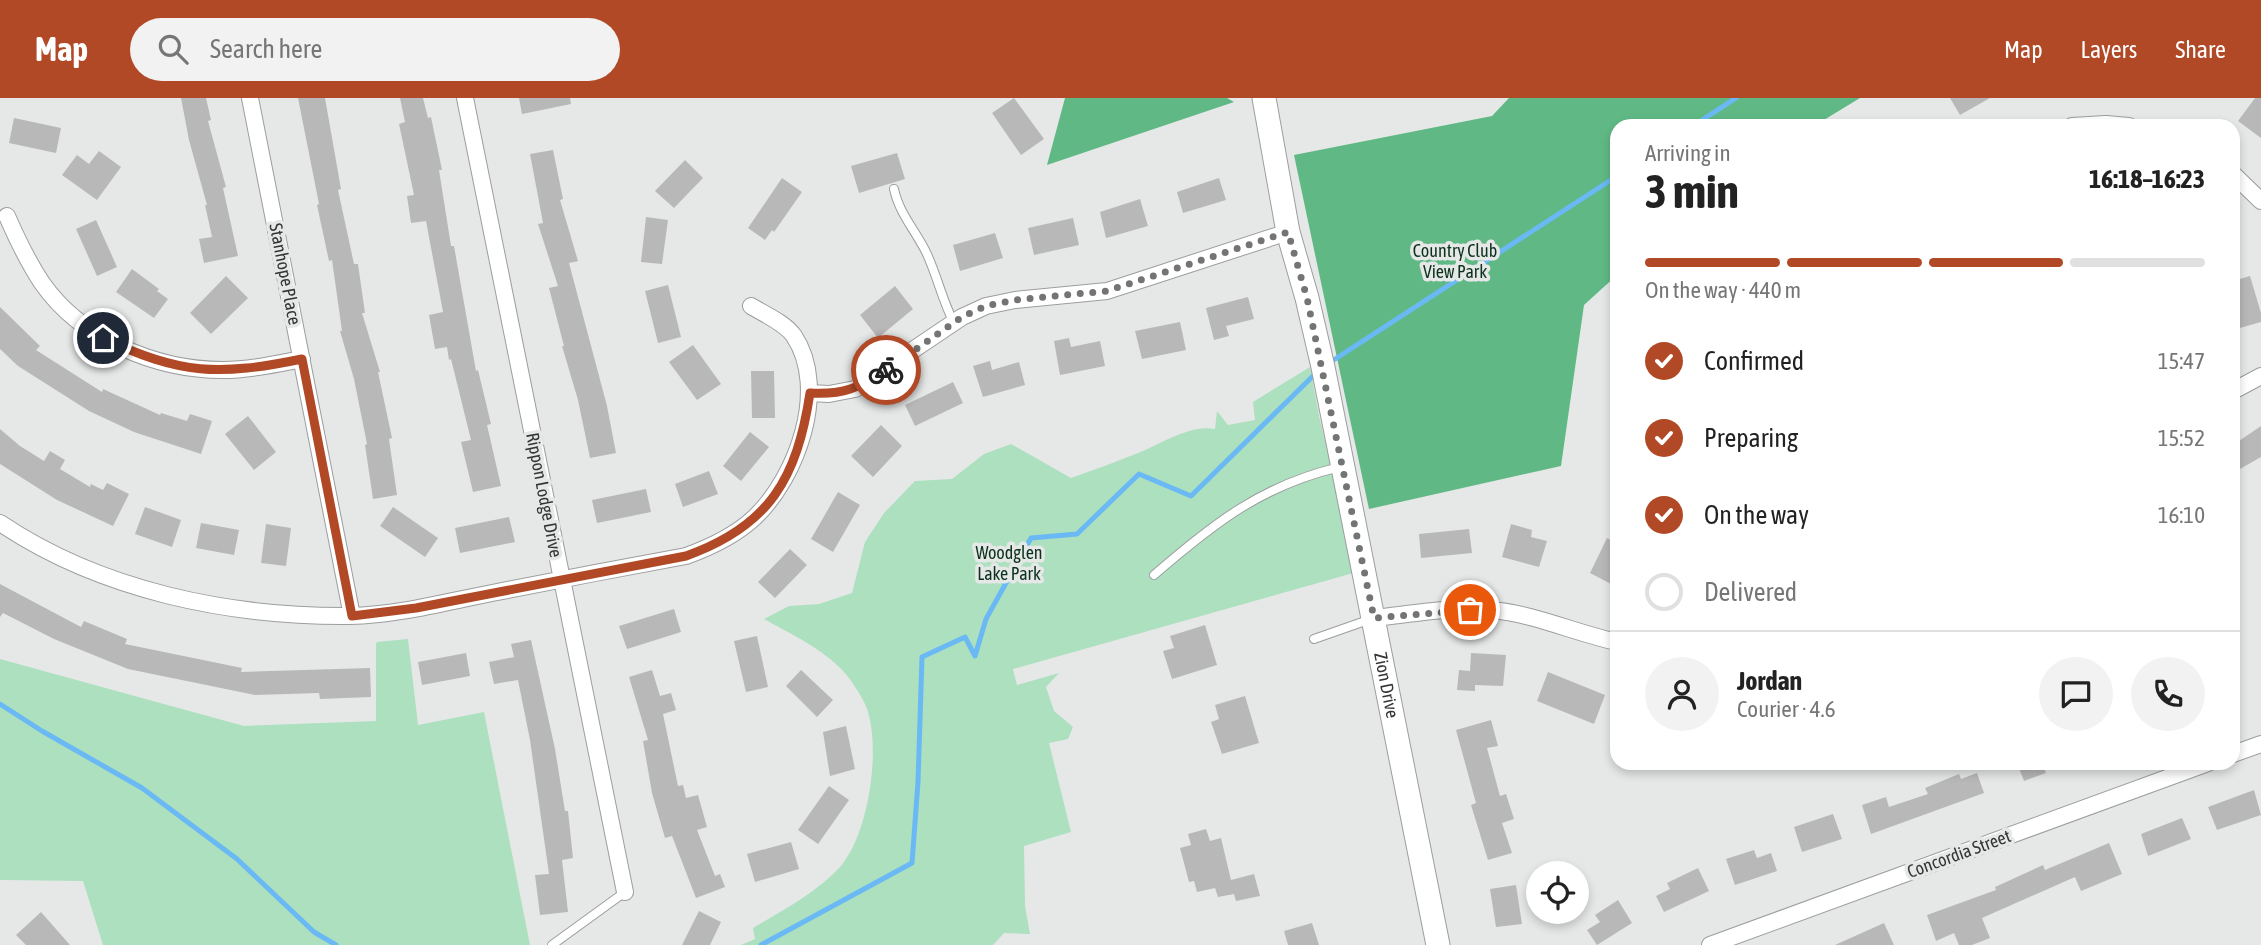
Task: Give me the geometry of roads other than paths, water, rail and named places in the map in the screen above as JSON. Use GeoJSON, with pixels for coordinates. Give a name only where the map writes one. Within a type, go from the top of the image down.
{"type":"FeatureCollection","features":[{"type":"Feature","properties":{"kind":"main road","name":"Zion Drive"},"geometry":{"type":"LineString","coordinates":[[1264,98],[1288,232],[1307,298],[1343,467],[1438,945]]}},
{"type":"Feature","properties":{"kind":"street","name":"Stanhope Place"},"geometry":{"type":"LineString","coordinates":[[250,98],[352,616]]}},
{"type":"Feature","properties":{"kind":"street","name":"Rippon Lodge Drive"},"geometry":{"type":"LineString","coordinates":[[466,98],[625,892]]}},
{"type":"Feature","properties":{"kind":"street"},"geometry":{"type":"LineString","coordinates":[[2240,181],[2261,201]]}},
{"type":"Feature","properties":{"kind":"street"},"geometry":{"type":"LineString","coordinates":[[7,216],[20,246],[43,284],[70,314],[103,338],[144,357],[185,368],[224,370],[264,367],[302,359]]}},
{"type":"Feature","properties":{"kind":"street"},"geometry":{"type":"LineString","coordinates":[[810,393],[829,394],[855,389],[954,323],[986,306],[1015,300],[1107,291],[1288,232]]}},
{"type":"Feature","properties":{"kind":"street"},"geometry":{"type":"LineString","coordinates":[[0,523],[34,543],[92,570],[141,588],[182,599],[261,612],[352,616],[416,608],[686,556],[733,535],[760,512],[790,470],[805,426],[810,393],[803,356],[794,336],[786,327],[751,306]]}},
{"type":"Feature","properties":{"kind":"street"},"geometry":{"type":"LineString","coordinates":[[2240,387],[2261,376]]}},
{"type":"Feature","properties":{"kind":"street"},"geometry":{"type":"LineString","coordinates":[[1374,618],[1450,610],[1491,609],[1535,617],[1610,641]]}},
{"type":"Feature","properties":{"kind":"street"},"geometry":{"type":"LineString","coordinates":[[2240,752],[2261,744]]}},
{"type":"Feature","properties":{"kind":"street","name":"Concordia Street"},"geometry":{"type":"LineString","coordinates":[[1710,945],[2189,770]]}},
{"type":"Feature","properties":{"kind":"lane"},"geometry":{"type":"LineString","coordinates":[[894,189],[897,205],[926,252],[944,305],[954,323]]}},
{"type":"Feature","properties":{"kind":"lane"},"geometry":{"type":"LineString","coordinates":[[1154,575],[1242,505],[1306,475],[1343,467]]}},
{"type":"Feature","properties":{"kind":"lane"},"geometry":{"type":"LineString","coordinates":[[1314,639],[1374,618]]}},
{"type":"Feature","properties":{"kind":"lane"},"geometry":{"type":"LineString","coordinates":[[552,945],[625,892]]}},
{"type":"Feature","properties":{"kind":"waterway"},"geometry":{"type":"LineString","coordinates":[[1704,119],[1736,98]]}},
{"type":"Feature","properties":{"kind":"waterway"},"geometry":{"type":"LineString","coordinates":[[1329,363],[1610,181]]}},
{"type":"Feature","properties":{"kind":"waterway"},"geometry":{"type":"LineString","coordinates":[[761,945],[912,863],[922,657],[965,637],[975,656],[986,619],[1031,538],[1077,534],[1139,474],[1191,496],[1316,373]]}},
{"type":"Feature","properties":{"kind":"waterway"},"geometry":{"type":"LineString","coordinates":[[0,704],[142,788],[237,859],[314,932],[336,945]]}},
{"type":"Feature","properties":{"kind":"park label","name":"Country Club View Park"},"geometry":{"type":"Point","coordinates":[1455,261]}},
{"type":"Feature","properties":{"kind":"park label","name":"Woodglen Lake Park"},"geometry":{"type":"Point","coordinates":[1009,563]}}]}
